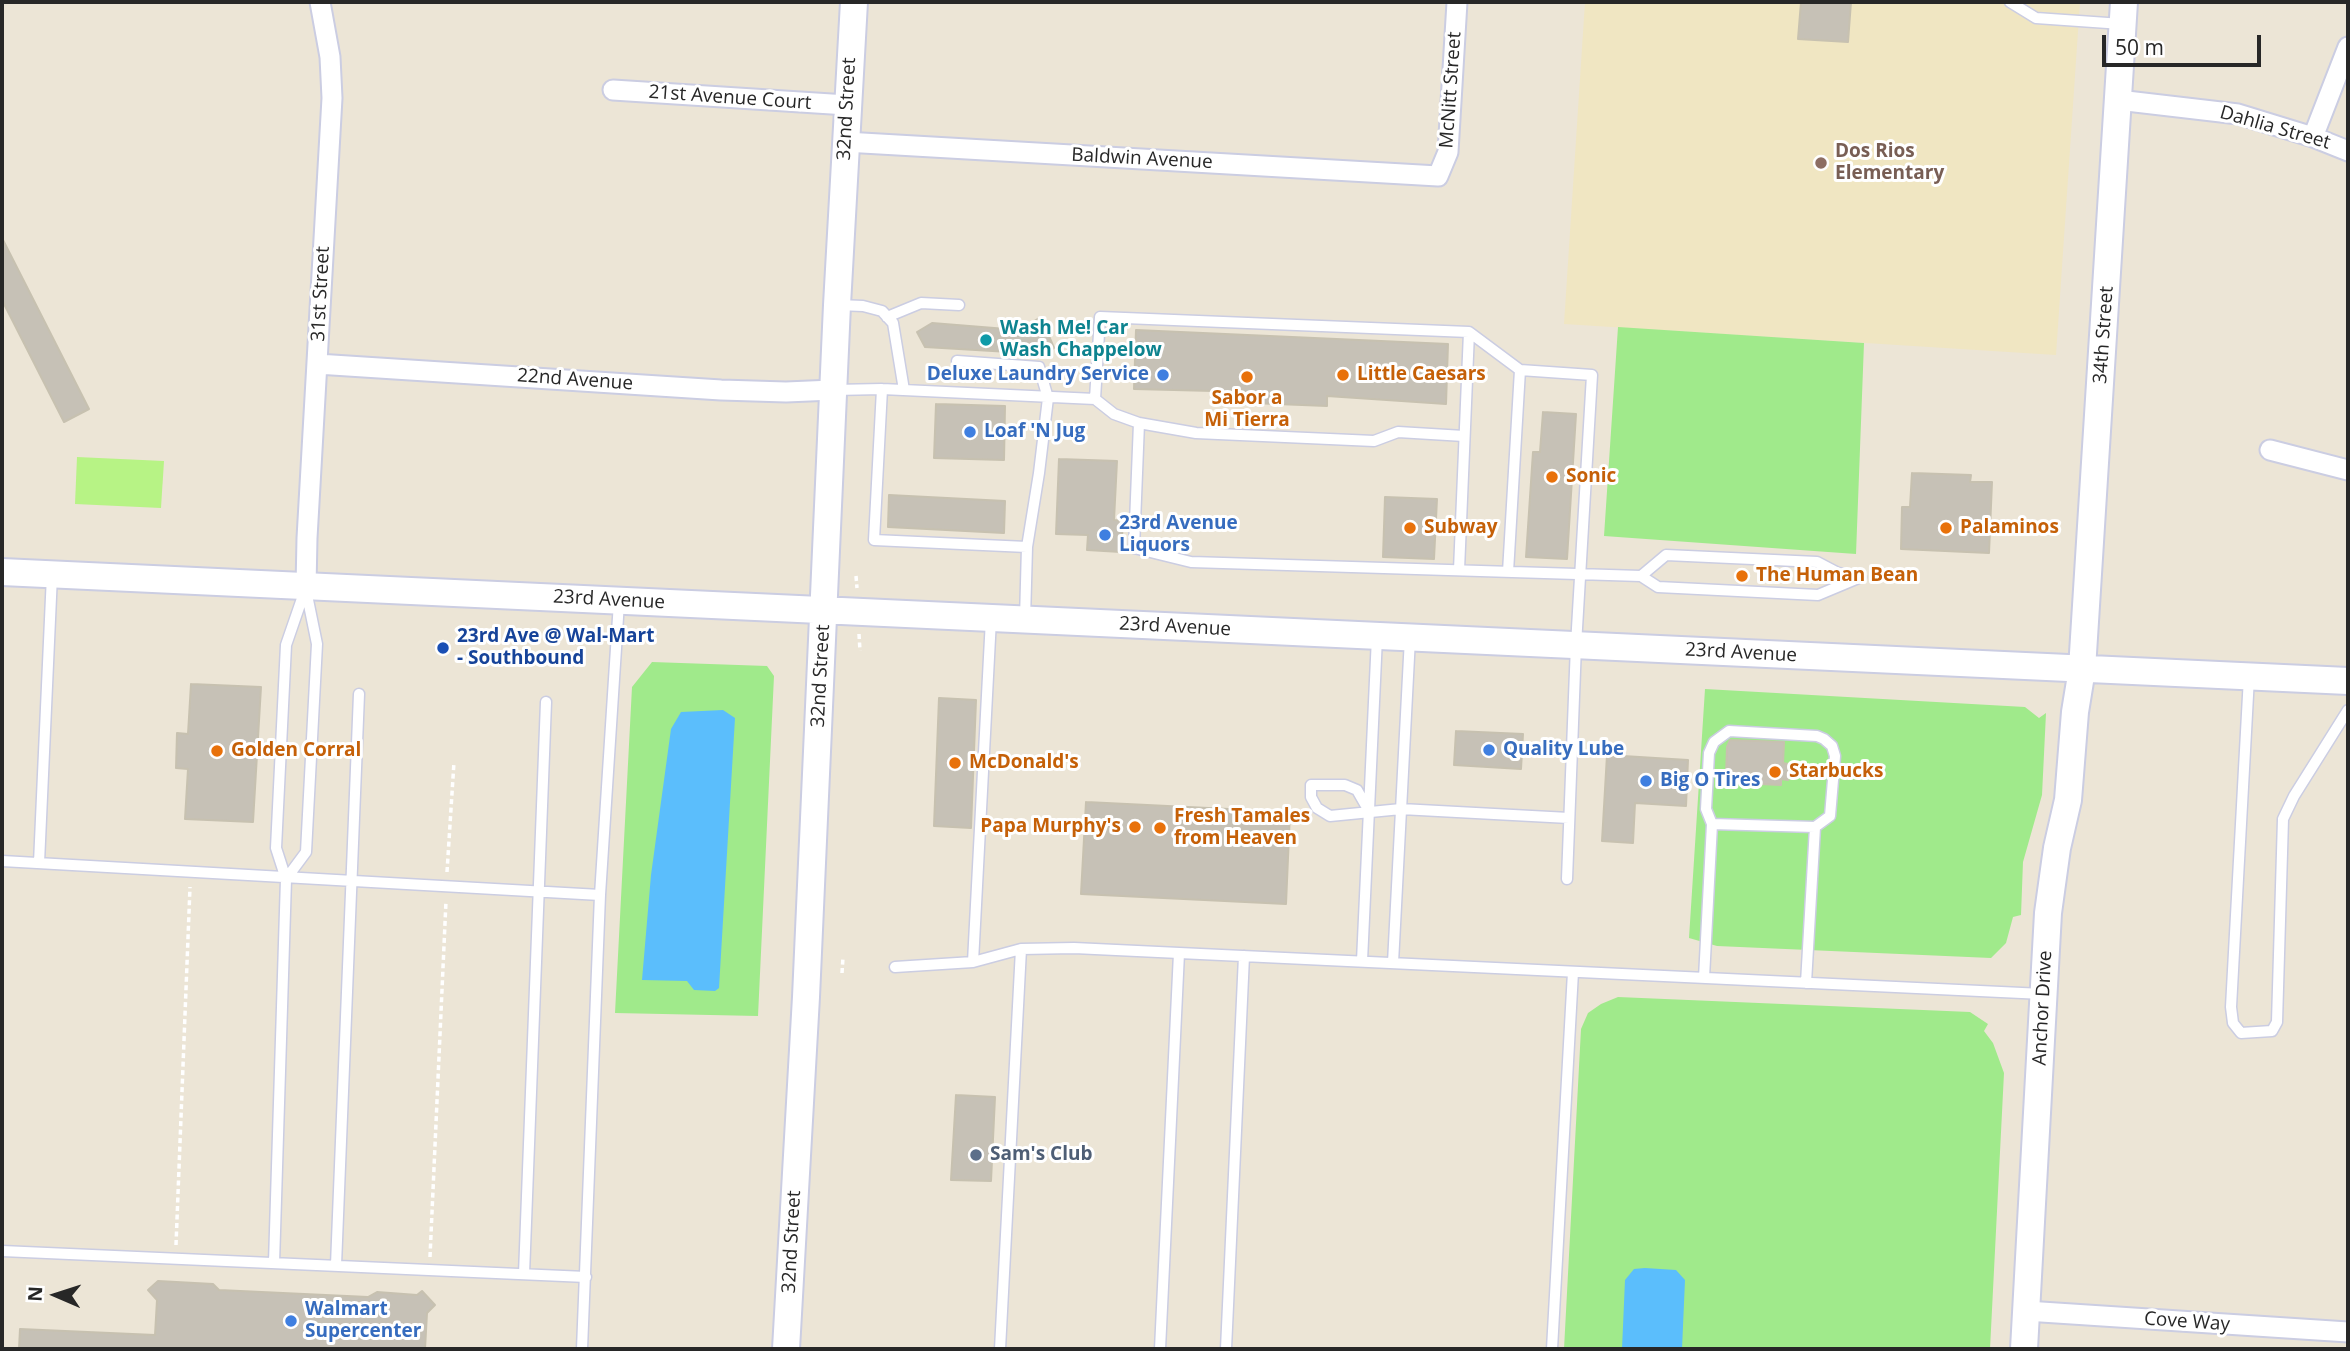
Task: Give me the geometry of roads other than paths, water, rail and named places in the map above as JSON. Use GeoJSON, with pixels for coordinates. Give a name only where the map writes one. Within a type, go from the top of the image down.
{"type":"FeatureCollection","features":[{"type":"Feature","properties":{"kind":"street","name":"31st Street"},"geometry":{"type":"LineString","coordinates":[[306,587],[332,98],[330,57],[320,2]]}},
{"type":"Feature","properties":{"kind":"street","name":"32nd Street"},"geometry":{"type":"LineString","coordinates":[[786,1349],[806,997],[837,305],[854,2]]}},
{"type":"Feature","properties":{"kind":"street","name":"McNitt Street"},"geometry":{"type":"LineString","coordinates":[[1438,176],[1448,152],[1457,2]]}},
{"type":"Feature","properties":{"kind":"street","name":"34th Street"},"geometry":{"type":"LineString","coordinates":[[2082,669],[2123,13]]}},
{"type":"Feature","properties":{"kind":"street"},"geometry":{"type":"LineString","coordinates":[[2313,137],[2348,47]]}},
{"type":"Feature","properties":{"kind":"street","name":"21st Avenue Court"},"geometry":{"type":"LineString","coordinates":[[613,90],[847,105]]}},
{"type":"Feature","properties":{"kind":"street","name":"Dahlia Street"},"geometry":{"type":"LineString","coordinates":[[2118,100],[2238,114],[2313,137],[2348,151]]}},
{"type":"Feature","properties":{"kind":"street","name":"Baldwin Avenue"},"geometry":{"type":"LineString","coordinates":[[845,142],[1438,176]]}},
{"type":"Feature","properties":{"kind":"street","name":"22nd Avenue"},"geometry":{"type":"LineString","coordinates":[[317,363],[721,390],[833,390]]}},
{"type":"Feature","properties":{"kind":"street"},"geometry":{"type":"LineString","coordinates":[[2270,450],[2348,470]]}},
{"type":"Feature","properties":{"kind":"street","name":"23rd Avenue"},"geometry":{"type":"LineString","coordinates":[[2,572],[2348,681]]}},
{"type":"Feature","properties":{"kind":"street","name":"Anchor Drive"},"geometry":{"type":"LineString","coordinates":[[2024,1349],[2048,913],[2057,848],[2068,800],[2075,712],[2082,669]]}},
{"type":"Feature","properties":{"kind":"street","name":"Cove Way"},"geometry":{"type":"LineString","coordinates":[[2026,1311],[2348,1332]]}},
{"type":"Feature","properties":{"kind":"lane"},"geometry":{"type":"LineString","coordinates":[[2010,2],[2036,18],[2123,13]]}},
{"type":"Feature","properties":{"kind":"lane"},"geometry":{"type":"LineString","coordinates":[[887,317],[921,303],[959,305]]}},
{"type":"Feature","properties":{"kind":"lane"},"geometry":{"type":"LineString","coordinates":[[837,305],[863,306],[882,311],[893,323],[904,390]]}},
{"type":"Feature","properties":{"kind":"lane"},"geometry":{"type":"LineString","coordinates":[[1095,399],[1100,317],[1469,332],[1520,370],[1592,375],[1566,879]]}},
{"type":"Feature","properties":{"kind":"lane"},"geometry":{"type":"LineString","coordinates":[[1459,570],[1469,332]]}},
{"type":"Feature","properties":{"kind":"lane"},"geometry":{"type":"LineString","coordinates":[[957,360],[1039,367],[1048,398],[1040,473],[1027,547],[1025,620]]}},
{"type":"Feature","properties":{"kind":"lane"},"geometry":{"type":"LineString","coordinates":[[1508,572],[1520,370]]}},
{"type":"Feature","properties":{"kind":"lane"},"geometry":{"type":"LineString","coordinates":[[833,390],[883,389],[1095,399],[1114,414],[1139,423],[1196,433],[1374,441],[1398,432],[1464,436]]}},
{"type":"Feature","properties":{"kind":"lane"},"geometry":{"type":"LineString","coordinates":[[883,389],[874,540],[1027,547]]}},
{"type":"Feature","properties":{"kind":"lane"},"geometry":{"type":"LineString","coordinates":[[1139,423],[1134,548],[1191,562],[1641,576],[1658,587],[1818,595],[1861,577],[1839,573],[1817,562],[1666,555],[1641,576]]}},
{"type":"Feature","properties":{"kind":"lane"},"geometry":{"type":"LineString","coordinates":[[39,863],[52,575]]}},
{"type":"Feature","properties":{"kind":"lane"},"geometry":{"type":"LineString","coordinates":[[274,1263],[286,879],[276,848],[286,645],[306,587]]}},
{"type":"Feature","properties":{"kind":"lane"},"geometry":{"type":"LineString","coordinates":[[286,879],[306,852],[317,644],[306,587]]}},
{"type":"Feature","properties":{"kind":"lane"},"geometry":{"type":"LineString","coordinates":[[582,1349],[600,895],[619,601]]}},
{"type":"Feature","properties":{"kind":"lane"},"geometry":{"type":"LineString","coordinates":[[973,962],[991,618]]}},
{"type":"Feature","properties":{"kind":"lane"},"geometry":{"type":"LineString","coordinates":[[1362,961],[1377,636]]}},
{"type":"Feature","properties":{"kind":"lane"},"geometry":{"type":"LineString","coordinates":[[1393,963],[1410,638]]}},
{"type":"Feature","properties":{"kind":"lane"},"geometry":{"type":"LineString","coordinates":[[2249,677],[2231,1007],[2233,1023],[2241,1033],[2272,1031],[2277,1022],[2283,819],[2294,796],[2348,710]]}},
{"type":"Feature","properties":{"kind":"lane"},"geometry":{"type":"LineString","coordinates":[[336,1265],[359,694]]}},
{"type":"Feature","properties":{"kind":"lane"},"geometry":{"type":"LineString","coordinates":[[524,1274],[546,702]]}},
{"type":"Feature","properties":{"kind":"lane"},"geometry":{"type":"LineString","coordinates":[[1704,978],[1712,824],[1706,809],[1709,753],[1714,742],[1729,731],[1817,736],[1832,746],[1835,756],[1830,816],[1815,827],[1712,824]]}},
{"type":"Feature","properties":{"kind":"lane"},"geometry":{"type":"LineString","coordinates":[[1369,811],[1357,790],[1345,785],[1311,785],[1311,797],[1317,808],[1330,816],[1401,809],[1569,818]]}},
{"type":"Feature","properties":{"kind":"lane"},"geometry":{"type":"LineString","coordinates":[[1806,983],[1815,827]]}},
{"type":"Feature","properties":{"kind":"lane"},"geometry":{"type":"LineString","coordinates":[[2,861],[600,895]]}},
{"type":"Feature","properties":{"kind":"lane"},"geometry":{"type":"LineString","coordinates":[[895,967],[973,962],[1021,949],[1074,948],[2044,994]]}},
{"type":"Feature","properties":{"kind":"lane"},"geometry":{"type":"LineString","coordinates":[[1000,1349],[1021,949]]}},
{"type":"Feature","properties":{"kind":"lane"},"geometry":{"type":"LineString","coordinates":[[1160,1349],[1179,953]]}},
{"type":"Feature","properties":{"kind":"lane"},"geometry":{"type":"LineString","coordinates":[[1226,1349],[1244,956]]}},
{"type":"Feature","properties":{"kind":"lane"},"geometry":{"type":"LineString","coordinates":[[1552,1349],[1573,972]]}},
{"type":"Feature","properties":{"kind":"lane"},"geometry":{"type":"LineString","coordinates":[[2,1251],[586,1277]]}},
{"type":"Feature","properties":{"kind":"water"},"geometry":{"type":"Polygon","coordinates":[[[723,710],[735,718],[719,988],[715,991],[694,990],[687,981],[642,980],[651,875],[671,729],[681,712],[723,710]]]}},
{"type":"Feature","properties":{"kind":"water"},"geometry":{"type":"Polygon","coordinates":[[[1634,1269],[1676,1270],[1685,1280],[1682,1349],[1622,1349],[1625,1280],[1634,1269]]]}},
{"type":"Feature","properties":{"kind":"place","name":"Dos Rios Elementary"},"geometry":{"type":"Point","coordinates":[1821,163]}},
{"type":"Feature","properties":{"kind":"place","name":"Wash Me! Car Wash Chappelow"},"geometry":{"type":"Point","coordinates":[986,340]}},
{"type":"Feature","properties":{"kind":"place","name":"Deluxe Laundry Service"},"geometry":{"type":"Point","coordinates":[1163,375]}},
{"type":"Feature","properties":{"kind":"place","name":"Little Caesars"},"geometry":{"type":"Point","coordinates":[1343,375]}},
{"type":"Feature","properties":{"kind":"place","name":"Sabor a Mi Tierra"},"geometry":{"type":"Point","coordinates":[1247,377]}},
{"type":"Feature","properties":{"kind":"place","name":"Loaf 'N Jug"},"geometry":{"type":"Point","coordinates":[970,432]}},
{"type":"Feature","properties":{"kind":"place","name":"Sonic"},"geometry":{"type":"Point","coordinates":[1552,477]}},
{"type":"Feature","properties":{"kind":"place","name":"Subway"},"geometry":{"type":"Point","coordinates":[1410,528]}},
{"type":"Feature","properties":{"kind":"place","name":"Palaminos"},"geometry":{"type":"Point","coordinates":[1946,528]}},
{"type":"Feature","properties":{"kind":"place","name":"23rd Avenue Liquors"},"geometry":{"type":"Point","coordinates":[1105,535]}},
{"type":"Feature","properties":{"kind":"place","name":"The Human Bean"},"geometry":{"type":"Point","coordinates":[1742,576]}},
{"type":"Feature","properties":{"kind":"place","name":"23rd Ave @ Wal-Mart - Southbound"},"geometry":{"type":"Point","coordinates":[443,648]}},
{"type":"Feature","properties":{"kind":"place","name":"Quality Lube"},"geometry":{"type":"Point","coordinates":[1489,750]}},
{"type":"Feature","properties":{"kind":"place","name":"Golden Corral"},"geometry":{"type":"Point","coordinates":[217,751]}},
{"type":"Feature","properties":{"kind":"place","name":"McDonald's"},"geometry":{"type":"Point","coordinates":[955,763]}},
{"type":"Feature","properties":{"kind":"place","name":"Starbucks"},"geometry":{"type":"Point","coordinates":[1775,772]}},
{"type":"Feature","properties":{"kind":"place","name":"Big O Tires"},"geometry":{"type":"Point","coordinates":[1646,781]}},
{"type":"Feature","properties":{"kind":"place","name":"Papa Murphy's"},"geometry":{"type":"Point","coordinates":[1135,827]}},
{"type":"Feature","properties":{"kind":"place","name":"Fresh Tamales from Heaven"},"geometry":{"type":"Point","coordinates":[1160,828]}},
{"type":"Feature","properties":{"kind":"place","name":"Sam's Club"},"geometry":{"type":"Point","coordinates":[976,1155]}},
{"type":"Feature","properties":{"kind":"place","name":"Walmart Supercenter"},"geometry":{"type":"Point","coordinates":[291,1321]}}]}
